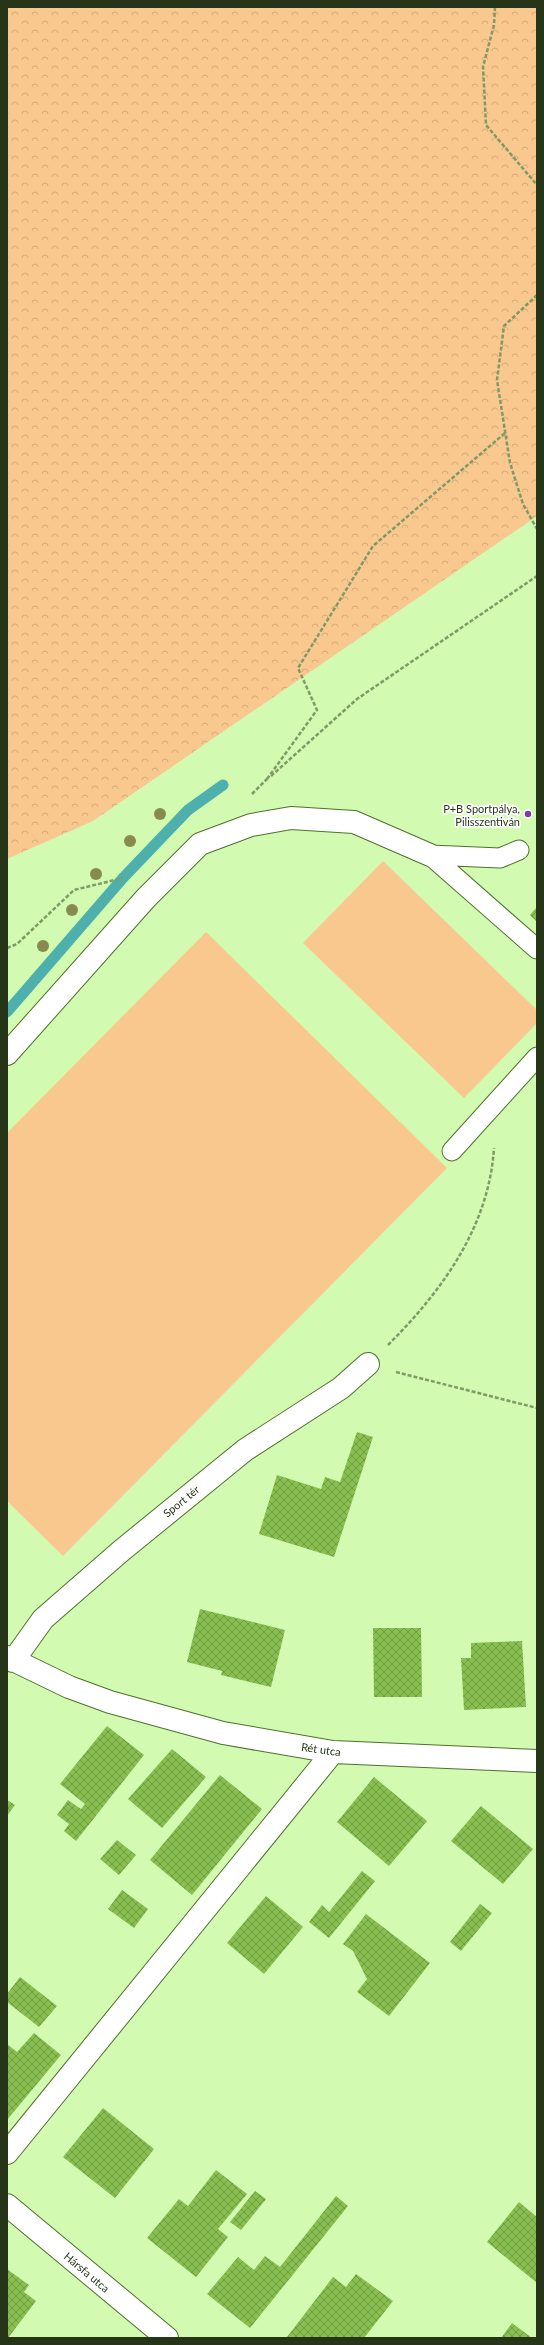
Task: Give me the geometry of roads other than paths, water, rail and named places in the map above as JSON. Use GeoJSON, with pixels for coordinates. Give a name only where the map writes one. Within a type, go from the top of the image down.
{"type":"FeatureCollection","features":[{"type":"Feature","properties":{"kind":"street"},"geometry":{"type":"LineString","coordinates":[[7,1054],[146,898],[200,844],[251,825],[291,818],[354,822],[430,855]]}},
{"type":"Feature","properties":{"kind":"street","name":"Sport tér"},"geometry":{"type":"LineString","coordinates":[[110,1702],[69,1687],[10,1659],[44,1619],[121,1551],[245,1450],[341,1388],[368,1364]]}},
{"type":"Feature","properties":{"kind":"street","name":"Rét utca"},"geometry":{"type":"LineString","coordinates":[[110,1702],[223,1733],[333,1752],[537,1761]]}},
{"type":"Feature","properties":{"kind":"street"},"geometry":{"type":"LineString","coordinates":[[7,2153],[333,1752]]}},
{"type":"Feature","properties":{"kind":"street","name":"Hársfa utca"},"geometry":{"type":"LineString","coordinates":[[7,2205],[167,2338]]}},
{"type":"Feature","properties":{"kind":"lane"},"geometry":{"type":"LineString","coordinates":[[430,855],[500,858],[519,850]]}},
{"type":"Feature","properties":{"kind":"lane"},"geometry":{"type":"LineString","coordinates":[[430,855],[537,949]]}},
{"type":"Feature","properties":{"kind":"lane"},"geometry":{"type":"LineString","coordinates":[[452,1151],[537,1058]]}},
{"type":"Feature","properties":{"kind":"waterway"},"geometry":{"type":"LineString","coordinates":[[7,1012],[123,878],[188,810],[223,785]]}},
{"type":"Feature","properties":{"kind":"place","name":"P+B Sportpálya, Pilisszentiván"},"geometry":{"type":"Point","coordinates":[528,814]}}]}
